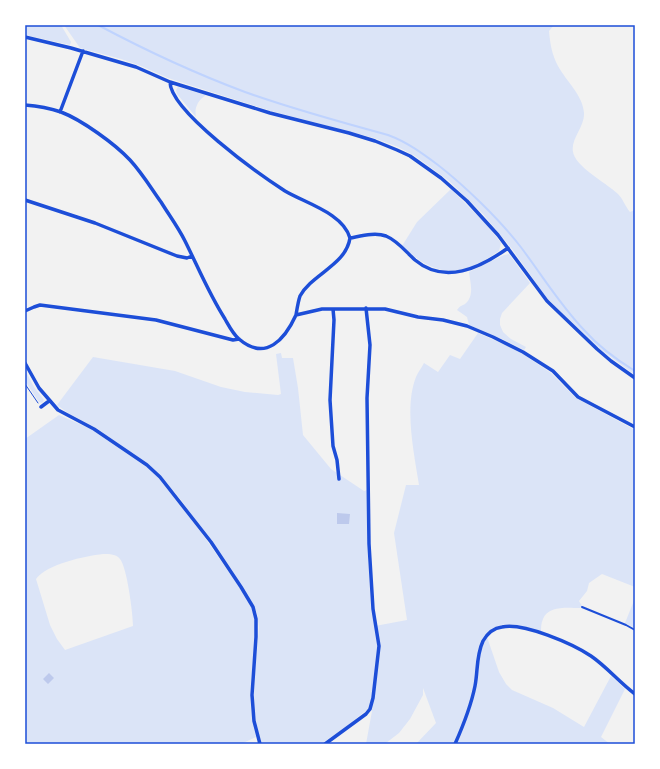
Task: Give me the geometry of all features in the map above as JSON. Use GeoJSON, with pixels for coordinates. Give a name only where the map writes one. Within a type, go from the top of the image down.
{"type":"FeatureCollection","features":[{"type":"Feature","properties":{"kind":"street"},"geometry":{"type":"LineString","coordinates":[[25,37],[83,51],[136,67],[170,82],[270,112],[349,133],[398,150],[428,168],[452,187],[481,215],[508,248],[547,301],[597,349],[635,378]]}},
{"type":"Feature","properties":{"kind":"street"},"geometry":{"type":"LineString","coordinates":[[60,112],[83,51]]}},
{"type":"Feature","properties":{"kind":"street"},"geometry":{"type":"LineString","coordinates":[[25,105],[42,107],[60,112],[73,118],[111,143],[131,161],[182,235],[214,302],[234,333],[239,339],[255,348],[273,346],[281,339],[296,315],[301,294],[342,254],[347,248],[350,238],[342,224],[335,217],[270,181],[208,133],[180,103],[171,88],[170,82]]}},
{"type":"Feature","properties":{"kind":"street"},"geometry":{"type":"LineString","coordinates":[[25,200],[95,223],[177,256],[187,258],[192,256]]}},
{"type":"Feature","properties":{"kind":"street"},"geometry":{"type":"LineString","coordinates":[[350,238],[373,234],[385,236],[395,241],[415,260],[423,265],[438,271],[449,272],[462,272],[475,267],[487,262],[508,248]]}},
{"type":"Feature","properties":{"kind":"street"},"geometry":{"type":"LineString","coordinates":[[25,311],[40,306],[142,318],[168,322],[233,340],[239,339]]}},
{"type":"Feature","properties":{"kind":"street"},"geometry":{"type":"LineString","coordinates":[[296,315],[315,310],[366,308],[392,310],[418,317],[455,323],[479,331],[523,352],[553,371],[578,397],[635,427]]}},
{"type":"Feature","properties":{"kind":"street"},"geometry":{"type":"LineString","coordinates":[[325,744],[366,714],[370,709],[378,665],[379,646],[372,599],[369,544],[367,398],[370,345],[366,308]]}},
{"type":"Feature","properties":{"kind":"street"},"geometry":{"type":"LineString","coordinates":[[333,309],[334,320],[330,400],[333,446],[337,460],[339,480]]}},
{"type":"Feature","properties":{"kind":"street"},"geometry":{"type":"LineString","coordinates":[[25,363],[36,384],[60,412],[94,429],[154,471],[165,482],[208,538],[238,582],[253,607],[256,620],[252,695],[254,721],[260,744]]}},
{"type":"Feature","properties":{"kind":"street"},"geometry":{"type":"LineString","coordinates":[[41,407],[49,401]]}},
{"type":"Feature","properties":{"kind":"street"},"geometry":{"type":"LineString","coordinates":[[454,744],[473,695],[480,648],[483,641],[489,634],[501,627],[518,627],[549,636],[572,646],[594,659],[635,694]]}},
{"type":"Feature","properties":{"kind":"lane"},"geometry":{"type":"LineString","coordinates":[[582,607],[635,630]]}},
{"type":"Feature","properties":{"kind":"path"},"geometry":{"type":"LineString","coordinates":[[25,384],[41,407]]}},
{"type":"Feature","properties":{"kind":"shaded area"},"geometry":{"type":"Polygon","coordinates":[[[25,25],[61,25],[71,42],[70,45],[25,35],[25,25]]]}},
{"type":"Feature","properties":{"kind":"shaded area"},"geometry":{"type":"Polygon","coordinates":[[[64,25],[554,25],[549,31],[554,58],[561,72],[581,100],[583,106],[584,113],[582,125],[574,142],[573,153],[584,168],[618,194],[630,212],[635,210],[635,375],[601,350],[559,310],[546,297],[512,249],[483,214],[449,181],[415,156],[398,147],[374,138],[271,111],[168,78],[121,59],[80,48],[64,25]]]}},
{"type":"Feature","properties":{"kind":"shaded area"},"geometry":{"type":"Polygon","coordinates":[[[178,87],[206,95],[197,104],[196,117],[177,94],[176,90],[178,87]]]}},
{"type":"Feature","properties":{"kind":"shaded area"},"geometry":{"type":"Polygon","coordinates":[[[451,189],[486,224],[501,243],[499,251],[485,260],[461,270],[449,271],[438,269],[427,264],[415,257],[402,246],[417,222],[451,189]]]}},
{"type":"Feature","properties":{"kind":"shaded area"},"geometry":{"type":"Polygon","coordinates":[[[509,254],[530,283],[502,313],[500,325],[503,332],[511,339],[526,347],[524,350],[469,325],[467,317],[457,310],[468,301],[470,297],[471,289],[469,272],[509,254]]]}},
{"type":"Feature","properties":{"kind":"shaded area"},"geometry":{"type":"Polygon","coordinates":[[[478,333],[517,350],[551,373],[576,398],[635,430],[635,587],[602,574],[589,583],[587,591],[579,601],[582,606],[580,608],[559,608],[549,611],[543,619],[541,632],[512,624],[505,624],[492,629],[486,634],[499,672],[506,684],[512,690],[553,708],[584,727],[611,676],[625,689],[601,737],[610,744],[416,744],[436,723],[423,688],[423,695],[410,719],[399,733],[386,743],[366,744],[372,711],[368,709],[321,744],[262,744],[255,714],[254,700],[259,627],[257,613],[232,570],[181,500],[161,476],[98,429],[68,413],[57,405],[93,357],[175,371],[221,387],[245,392],[278,395],[281,394],[276,354],[281,353],[282,358],[293,358],[303,435],[331,469],[364,491],[367,490],[367,538],[371,610],[375,626],[407,620],[394,533],[406,485],[419,485],[410,416],[412,389],[416,377],[424,363],[438,372],[450,355],[460,359],[478,333]]]}},
{"type":"Feature","properties":{"kind":"shaded area"},"geometry":{"type":"Polygon","coordinates":[[[25,370],[34,387],[44,400],[42,403],[39,402],[25,381],[25,370]]]}},
{"type":"Feature","properties":{"kind":"shaded area"},"geometry":{"type":"Polygon","coordinates":[[[59,415],[91,429],[148,468],[159,478],[203,535],[252,608],[256,626],[250,695],[256,737],[241,744],[25,744],[25,439],[59,415]],[[106,554],[77,559],[57,565],[41,574],[36,579],[50,625],[57,639],[65,650],[133,626],[129,591],[123,564],[117,556],[106,554]]]}},
{"type":"Feature","properties":{"kind":"shaded area"},"geometry":{"type":"Polygon","coordinates":[[[635,598],[635,628],[625,623],[635,598]]]}},
{"type":"Feature","properties":{"kind":"building"},"geometry":{"type":"Polygon","coordinates":[[[337,513],[350,514],[349,524],[337,524],[337,513]]]}},
{"type":"Feature","properties":{"kind":"building"},"geometry":{"type":"Polygon","coordinates":[[[49,673],[54,678],[48,684],[43,679],[49,673]]]}},
{"type":"Feature","properties":{"kind":"waterway"},"geometry":{"type":"LineString","coordinates":[[98,25],[170,61],[226,85],[298,110],[388,135],[414,148],[448,173],[481,203],[520,246],[559,300],[585,331],[608,353],[635,371]]}}]}
